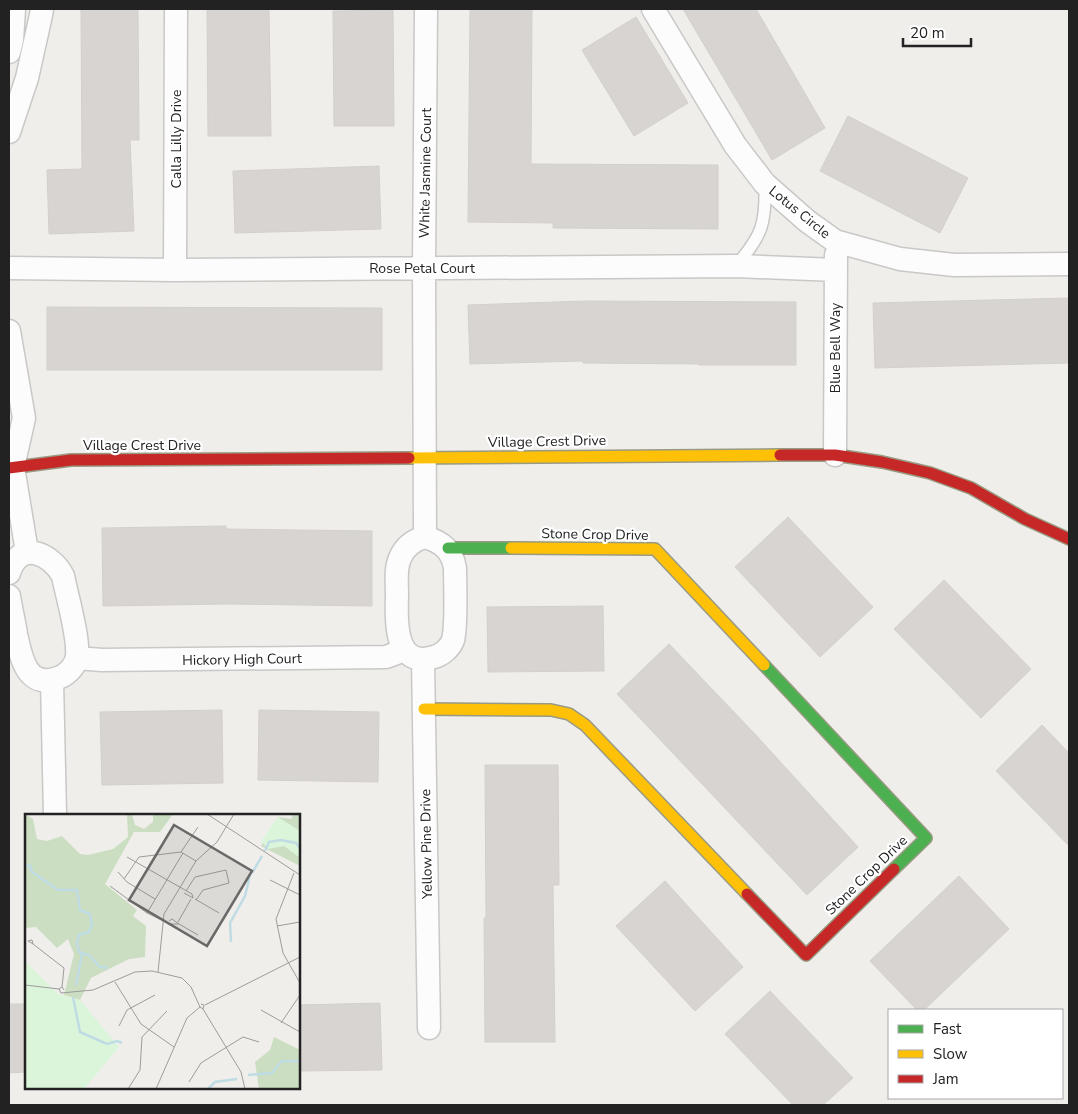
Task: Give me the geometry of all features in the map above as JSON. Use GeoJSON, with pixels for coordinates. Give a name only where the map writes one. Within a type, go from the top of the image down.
{"type":"FeatureCollection","features":[{"type":"Feature","properties":{"kind":"street"},"geometry":{"type":"LineString","coordinates":[[9,52],[12,40],[14,9]]}},
{"type":"Feature","properties":{"kind":"street"},"geometry":{"type":"LineString","coordinates":[[9,132],[27,78],[42,9]]}},
{"type":"Feature","properties":{"kind":"street","name":"Calla Lilly Drive"},"geometry":{"type":"LineString","coordinates":[[175,270],[176,9]]}},
{"type":"Feature","properties":{"kind":"street","name":"White Jasmine Court"},"geometry":{"type":"LineString","coordinates":[[424,458],[426,9]]}},
{"type":"Feature","properties":{"kind":"street","name":"Lotus Circle"},"geometry":{"type":"LineString","coordinates":[[653,9],[735,146],[765,184],[807,221],[836,241],[900,259],[954,265],[1069,264]]}},
{"type":"Feature","properties":{"kind":"street","name":"Blue Bell Way"},"geometry":{"type":"LineString","coordinates":[[835,455],[836,241]]}},
{"type":"Feature","properties":{"kind":"street","name":"Rose Petal Court"},"geometry":{"type":"LineString","coordinates":[[9,268],[175,270],[736,266],[836,270]]}},
{"type":"Feature","properties":{"kind":"street"},"geometry":{"type":"LineString","coordinates":[[9,331],[24,418],[10,464],[27,552]]}},
{"type":"Feature","properties":{"kind":"street","name":"Village Crest Drive"},"geometry":{"type":"LineString","coordinates":[[10,464],[71,460],[835,455],[882,462],[930,473],[971,488],[1025,519],[1069,539]]}},
{"type":"Feature","properties":{"kind":"street"},"geometry":{"type":"LineString","coordinates":[[414,655],[435,657],[446,651],[452,641],[454,558],[448,548],[437,540],[425,537],[424,458]]}},
{"type":"Feature","properties":{"kind":"street","name":"Yellow Pine Drive"},"geometry":{"type":"LineString","coordinates":[[425,537],[415,540],[400,557],[397,567],[396,629],[399,640],[414,655],[424,709],[429,1028]]}},
{"type":"Feature","properties":{"kind":"street","name":"Stone Crop Drive"},"geometry":{"type":"LineString","coordinates":[[424,709],[551,710],[569,714],[585,725],[806,954],[926,838],[654,549],[448,548]]}},
{"type":"Feature","properties":{"kind":"street"},"geometry":{"type":"LineString","coordinates":[[9,573],[18,558],[27,552],[40,554],[50,560],[64,576],[77,646],[77,658],[65,676],[52,680],[42,680],[32,675],[25,668],[21,657],[9,596]]}},
{"type":"Feature","properties":{"kind":"street","name":"Hickory High Court"},"geometry":{"type":"LineString","coordinates":[[77,658],[112,660],[386,657],[414,655]]}},
{"type":"Feature","properties":{"kind":"street"},"geometry":{"type":"LineString","coordinates":[[52,680],[55,814]]}},
{"type":"Feature","properties":{"kind":"lane"},"geometry":{"type":"LineString","coordinates":[[736,266],[753,245],[761,230],[766,211],[765,184]]}},
{"type":"Feature","properties":{"kind":"building"},"geometry":{"type":"Polygon","coordinates":[[[81,9],[138,9],[139,140],[130,140],[134,231],[49,234],[47,170],[82,169],[81,9]]]}},
{"type":"Feature","properties":{"kind":"building"},"geometry":{"type":"Polygon","coordinates":[[[207,9],[269,9],[271,136],[208,136],[207,9]]]}},
{"type":"Feature","properties":{"kind":"building"},"geometry":{"type":"Polygon","coordinates":[[[470,9],[532,9],[531,164],[718,165],[718,229],[553,228],[553,223],[468,222],[470,9]]]}},
{"type":"Feature","properties":{"kind":"building"},"geometry":{"type":"Polygon","coordinates":[[[683,9],[756,9],[825,128],[772,160],[683,9]]]}},
{"type":"Feature","properties":{"kind":"building"},"geometry":{"type":"Polygon","coordinates":[[[393,10],[394,126],[334,126],[333,11],[393,10]]]}},
{"type":"Feature","properties":{"kind":"building"},"geometry":{"type":"Polygon","coordinates":[[[636,17],[688,103],[634,136],[582,50],[636,17]]]}},
{"type":"Feature","properties":{"kind":"building"},"geometry":{"type":"Polygon","coordinates":[[[848,116],[968,178],[940,233],[820,171],[848,116]]]}},
{"type":"Feature","properties":{"kind":"building"},"geometry":{"type":"Polygon","coordinates":[[[379,166],[381,229],[235,233],[233,171],[379,166]]]}},
{"type":"Feature","properties":{"kind":"building"},"geometry":{"type":"Polygon","coordinates":[[[1069,298],[1069,363],[875,368],[873,303],[1069,298]]]}},
{"type":"Feature","properties":{"kind":"building"},"geometry":{"type":"Polygon","coordinates":[[[584,301],[796,302],[796,365],[583,363],[583,361],[470,364],[468,305],[584,301]]]}},
{"type":"Feature","properties":{"kind":"building"},"geometry":{"type":"Polygon","coordinates":[[[47,307],[382,308],[382,370],[47,370],[47,307]]]}},
{"type":"Feature","properties":{"kind":"building"},"geometry":{"type":"Polygon","coordinates":[[[788,517],[873,607],[820,657],[735,567],[788,517]]]}},
{"type":"Feature","properties":{"kind":"building"},"geometry":{"type":"Polygon","coordinates":[[[226,526],[226,529],[372,531],[372,606],[227,604],[103,606],[102,528],[226,526]]]}},
{"type":"Feature","properties":{"kind":"building"},"geometry":{"type":"Polygon","coordinates":[[[944,580],[1031,669],[981,718],[894,629],[944,580]]]}},
{"type":"Feature","properties":{"kind":"building"},"geometry":{"type":"Polygon","coordinates":[[[603,606],[604,671],[488,672],[487,607],[603,606]]]}},
{"type":"Feature","properties":{"kind":"building"},"geometry":{"type":"Polygon","coordinates":[[[669,644],[754,733],[858,847],[807,895],[617,694],[669,644]]]}},
{"type":"Feature","properties":{"kind":"building"},"geometry":{"type":"Polygon","coordinates":[[[222,710],[223,783],[102,785],[100,712],[222,710]]]}},
{"type":"Feature","properties":{"kind":"building"},"geometry":{"type":"Polygon","coordinates":[[[259,710],[379,712],[378,782],[258,780],[259,710]]]}},
{"type":"Feature","properties":{"kind":"building"},"geometry":{"type":"Polygon","coordinates":[[[1042,725],[1069,753],[1069,846],[996,771],[1042,725]]]}},
{"type":"Feature","properties":{"kind":"building"},"geometry":{"type":"Polygon","coordinates":[[[485,765],[558,765],[559,885],[553,885],[555,1042],[485,1042],[485,765]]]}},
{"type":"Feature","properties":{"kind":"building"},"geometry":{"type":"Polygon","coordinates":[[[959,876],[1009,929],[925,1009],[916,1009],[870,961],[959,876]]]}},
{"type":"Feature","properties":{"kind":"building"},"geometry":{"type":"Polygon","coordinates":[[[665,881],[743,967],[695,1011],[616,926],[665,881]]]}},
{"type":"Feature","properties":{"kind":"building"},"geometry":{"type":"Polygon","coordinates":[[[770,991],[853,1078],[823,1105],[793,1105],[725,1034],[770,991]]]}},
{"type":"Feature","properties":{"kind":"building"},"geometry":{"type":"Polygon","coordinates":[[[380,1003],[382,1070],[300,1071],[300,1005],[380,1003]]]}},
{"type":"Feature","properties":{"kind":"building"},"geometry":{"type":"Polygon","coordinates":[[[9,1004],[25,1004],[25,1072],[9,1073],[9,1004]]]}},
{"type":"Feature","properties":{"kind":"traffic: fast"},"geometry":{"type":"LineString","coordinates":[[448,548],[511,548]]}},
{"type":"Feature","properties":{"kind":"traffic: fast"},"geometry":{"type":"LineString","coordinates":[[764,665],[926,838],[894,869]]}},
{"type":"Feature","properties":{"kind":"traffic: slow"},"geometry":{"type":"LineString","coordinates":[[409,458],[780,455]]}},
{"type":"Feature","properties":{"kind":"traffic: slow"},"geometry":{"type":"LineString","coordinates":[[511,548],[655,549],[764,665]]}},
{"type":"Feature","properties":{"kind":"traffic: slow"},"geometry":{"type":"LineString","coordinates":[[424,709],[551,710],[569,714],[585,725],[747,894]]}},
{"type":"Feature","properties":{"kind":"traffic: jam"},"geometry":{"type":"LineString","coordinates":[[780,455],[835,455],[882,462],[930,473],[971,488],[1025,519],[1069,539]]}},
{"type":"Feature","properties":{"kind":"traffic: jam"},"geometry":{"type":"LineString","coordinates":[[9,468],[71,460],[409,458]]}},
{"type":"Feature","properties":{"kind":"traffic: jam"},"geometry":{"type":"LineString","coordinates":[[747,894],[806,955],[894,869]]}}]}
